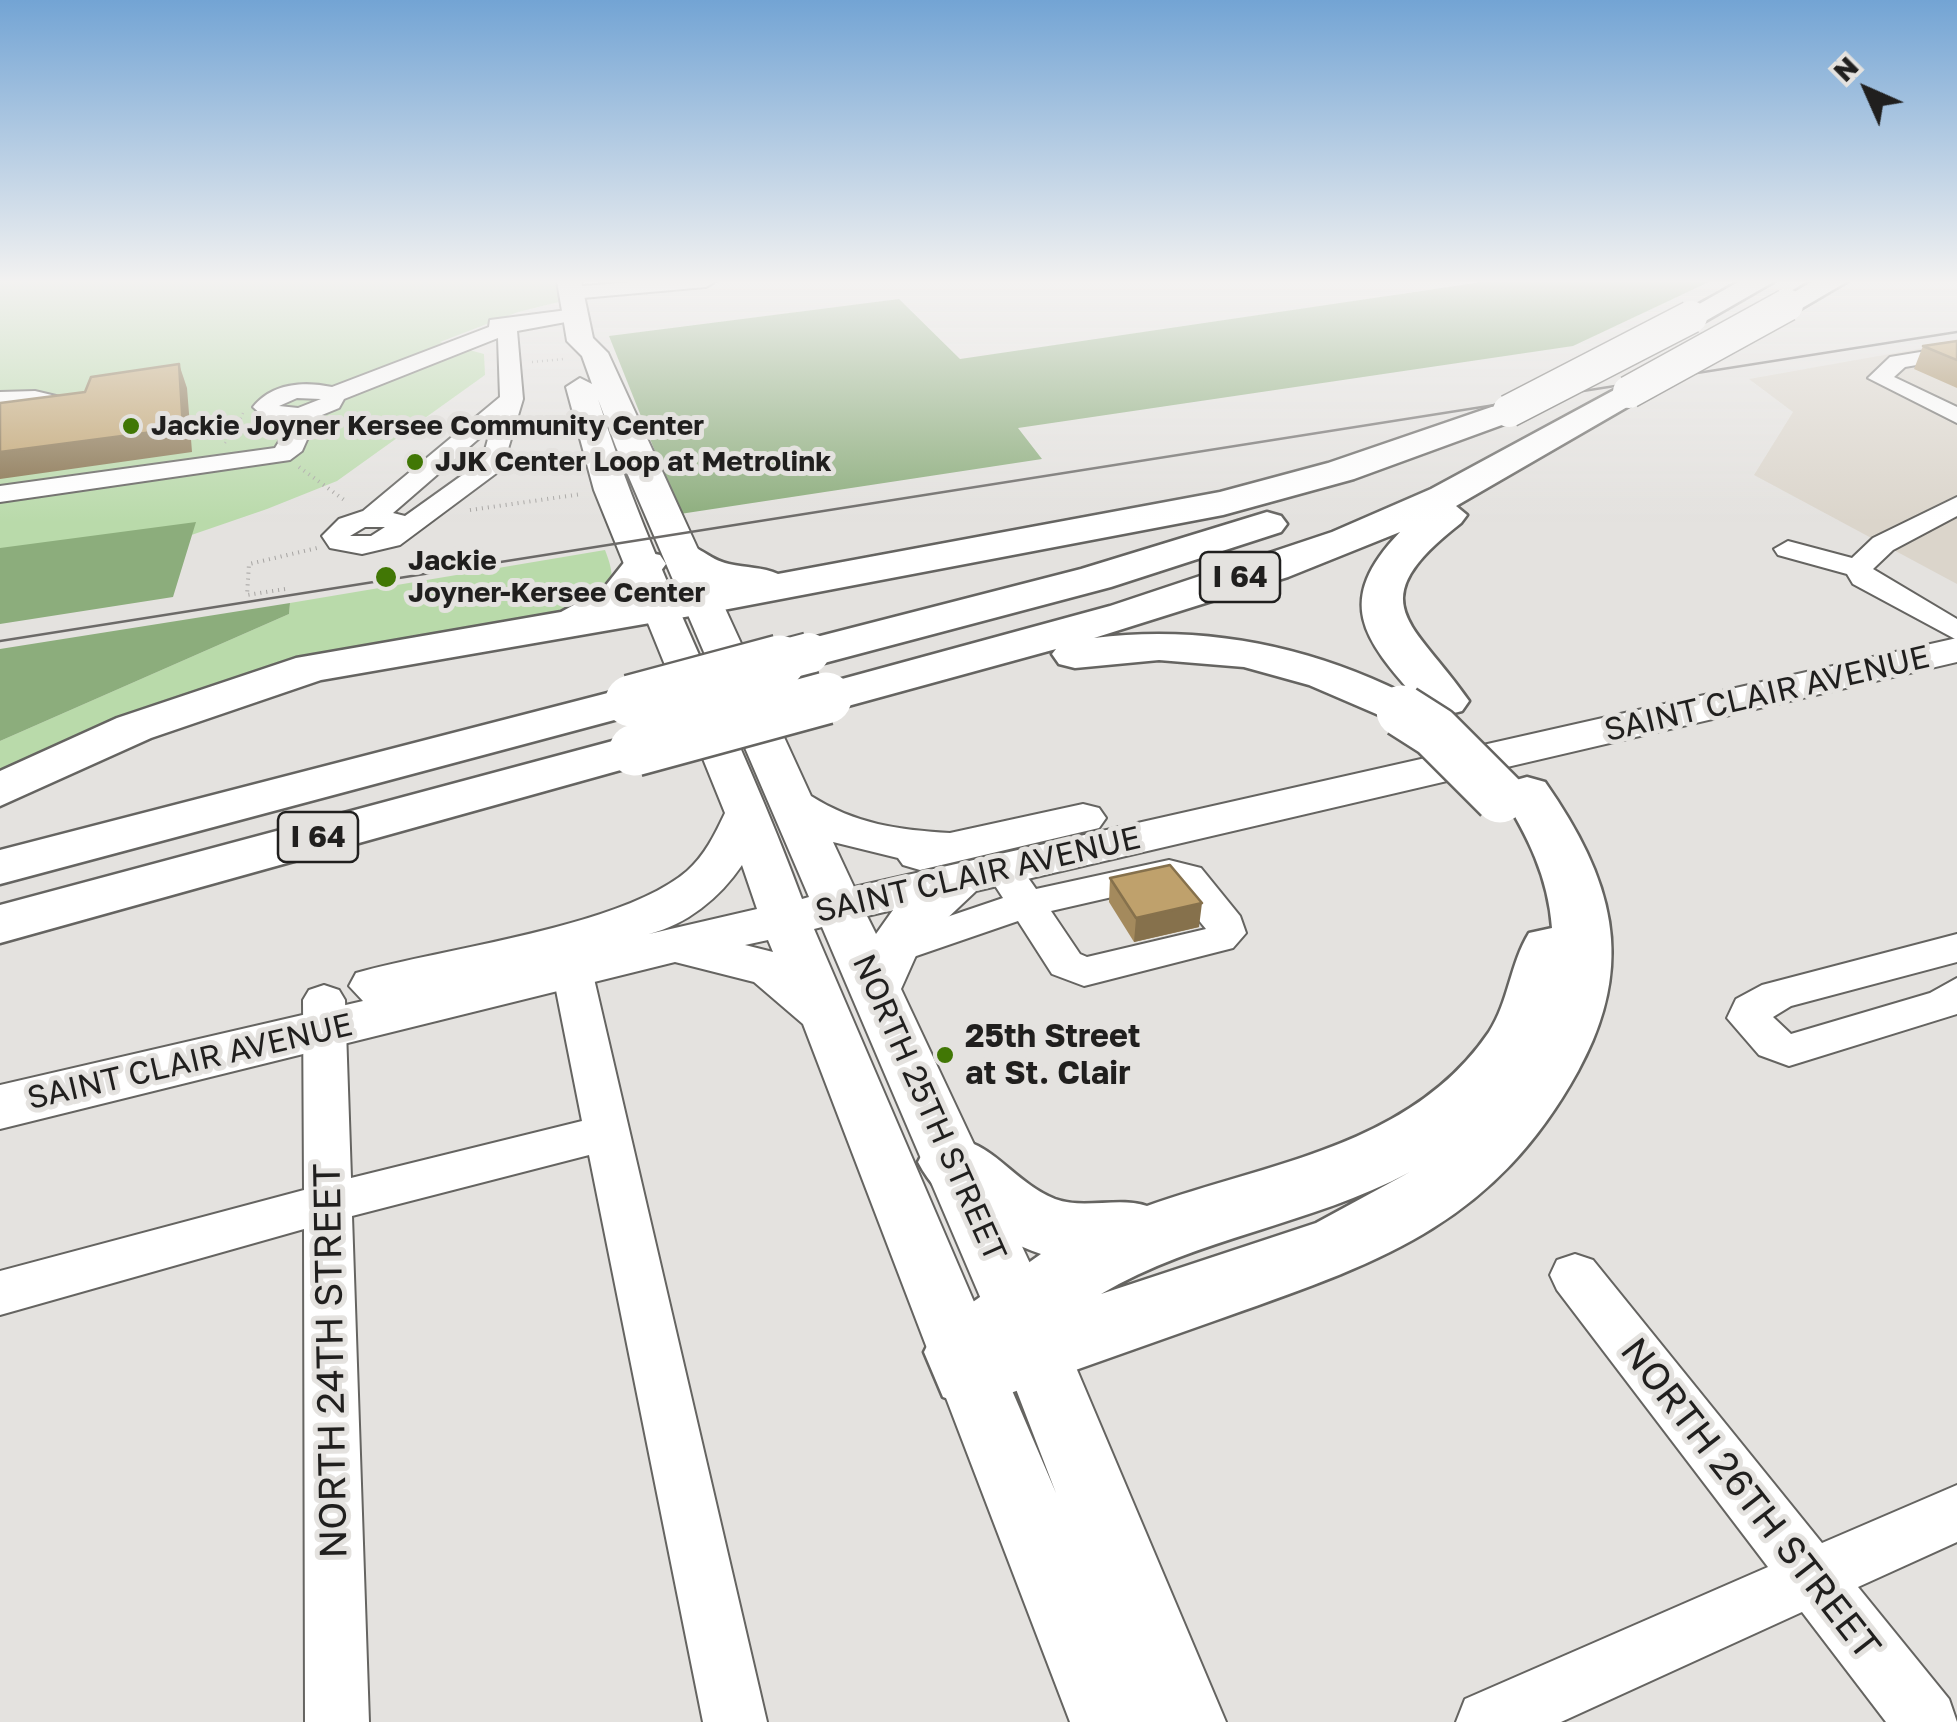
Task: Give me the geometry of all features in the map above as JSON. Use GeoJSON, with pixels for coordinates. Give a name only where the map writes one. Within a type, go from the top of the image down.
{"type":"FeatureCollection","features":[{"type":"Feature","properties":{"kind":"highway","name":"I 64"},"geometry":{"type":"LineString","coordinates":[[818,676],[1096,578],[1241,534],[1388,475],[1604,361]]}},
{"type":"Feature","properties":{"kind":"highway","name":"I 64"},"geometry":{"type":"LineString","coordinates":[[0,867],[633,725],[818,676],[1150,606],[1298,557],[1419,509],[1548,441],[1685,361]]}},
{"type":"Feature","properties":{"kind":"highway"},"geometry":{"type":"LineString","coordinates":[[0,790],[134,728],[256,684],[366,657],[562,624],[673,582],[810,579],[1223,503],[1342,471],[1509,410]]}},
{"type":"Feature","properties":{"kind":"highway"},"geometry":{"type":"LineString","coordinates":[[996,1344],[1339,1246],[1393,1218],[1456,1176],[1540,1088],[1564,1041],[1580,989],[1584,927],[1573,870],[1556,831],[1435,732],[1413,668],[1394,640],[1380,593],[1385,572],[1406,543],[1536,464],[1548,441]]}},
{"type":"Feature","properties":{"kind":"highway"},"geometry":{"type":"LineString","coordinates":[[818,676],[1172,645],[1218,648],[1314,670],[1424,706]]}},
{"type":"Feature","properties":{"kind":"highway","name":"I 64"},"geometry":{"type":"LineString","coordinates":[[0,924],[633,725]]}},
{"type":"Feature","properties":{"kind":"highway"},"geometry":{"type":"LineString","coordinates":[[996,1344],[1070,1270],[1177,1224],[1366,1164],[1419,1138],[1458,1111],[1527,1027],[1542,988],[1553,915],[1545,874],[1513,795]]}},
{"type":"Feature","properties":{"kind":"highway"},"geometry":{"type":"LineString","coordinates":[[952,1162],[1000,1205],[1046,1229],[1097,1236],[1177,1224]]}},
{"type":"Feature","properties":{"kind":"main road","name":"NORTH 25TH STREET"},"geometry":{"type":"LineString","coordinates":[[597,361],[673,582],[770,808],[882,970],[952,1162],[996,1344],[1111,1722]]}},
{"type":"Feature","properties":{"kind":"main road","name":"SAINT CLAIR AVENUE"},"geometry":{"type":"LineString","coordinates":[[990,875],[1432,748],[1957,631]]}},
{"type":"Feature","properties":{"kind":"main road","name":"SAINT CLAIR AVENUE"},"geometry":{"type":"LineString","coordinates":[[0,1106],[324,1015],[654,933],[832,893],[990,875],[1076,873],[1957,650]]}},
{"type":"Feature","properties":{"kind":"main road","name":"NORTH 25TH STREET"},"geometry":{"type":"LineString","coordinates":[[770,808],[780,904],[824,1014],[996,1344],[1185,1722]]}},
{"type":"Feature","properties":{"kind":"main road"},"geometry":{"type":"LineString","coordinates":[[654,933],[722,867],[770,808],[990,875]]}},
{"type":"Feature","properties":{"kind":"main road"},"geometry":{"type":"LineString","coordinates":[[882,970],[915,912],[990,875]]}},
{"type":"Feature","properties":{"kind":"main road","name":"SAINT CLAIR AVENUE"},"geometry":{"type":"LineString","coordinates":[[0,1076],[572,970],[654,933]]}},
{"type":"Feature","properties":{"kind":"main road"},"geometry":{"type":"LineString","coordinates":[[654,933],[771,969],[824,1014]]}},
{"type":"Feature","properties":{"kind":"street"},"geometry":{"type":"LineString","coordinates":[[267,410],[269,401],[275,397],[320,400],[414,361]]}},
{"type":"Feature","properties":{"kind":"street"},"geometry":{"type":"LineString","coordinates":[[510,361],[512,399],[493,464],[397,535],[369,546],[340,542],[336,536],[340,529],[370,518],[512,399]]}},
{"type":"Feature","properties":{"kind":"street"},"geometry":{"type":"LineString","coordinates":[[1902,361],[1879,378],[1957,416]]}},
{"type":"Feature","properties":{"kind":"street"},"geometry":{"type":"LineString","coordinates":[[0,400],[35,398],[69,406]]}},
{"type":"Feature","properties":{"kind":"street"},"geometry":{"type":"LineString","coordinates":[[0,494],[281,455],[290,450],[320,400]]}},
{"type":"Feature","properties":{"kind":"street"},"geometry":{"type":"LineString","coordinates":[[1858,568],[1883,544],[1957,506]]}},
{"type":"Feature","properties":{"kind":"street"},"geometry":{"type":"LineString","coordinates":[[370,518],[400,523],[397,535]]}},
{"type":"Feature","properties":{"kind":"street"},"geometry":{"type":"LineString","coordinates":[[1788,550],[1858,568],[1863,578],[1957,631]]}},
{"type":"Feature","properties":{"kind":"street"},"geometry":{"type":"LineString","coordinates":[[990,875],[1066,964],[1084,972],[1219,939],[1226,933],[1226,925],[1188,876],[1179,872],[1076,873]]}},
{"type":"Feature","properties":{"kind":"street"},"geometry":{"type":"LineString","coordinates":[[1949,962],[1777,995],[1751,1010],[1748,1018],[1774,1044],[1789,1050],[1945,1003],[1957,993]]}},
{"type":"Feature","properties":{"kind":"street"},"geometry":{"type":"LineString","coordinates":[[572,970],[734,1722]]}},
{"type":"Feature","properties":{"kind":"street","name":"NORTH 24TH STREET"},"geometry":{"type":"LineString","coordinates":[[324,1015],[337,1722]]}},
{"type":"Feature","properties":{"kind":"street"},"geometry":{"type":"LineString","coordinates":[[0,1293],[328,1203],[607,1133]]}},
{"type":"Feature","properties":{"kind":"street","name":"NORTH 26TH STREET"},"geometry":{"type":"LineString","coordinates":[[1575,1276],[1926,1722]]}},
{"type":"Feature","properties":{"kind":"street"},"geometry":{"type":"LineString","coordinates":[[1498,1720],[1957,1513]]}},
{"type":"Feature","properties":{"kind":"path"},"geometry":{"type":"LineString","coordinates":[[250,438],[236,430],[242,413],[267,410]]}},
{"type":"Feature","properties":{"kind":"path"},"geometry":{"type":"LineString","coordinates":[[284,589],[247,595],[249,564],[340,542]]}},
{"type":"Feature","properties":{"kind":"shaded area"},"geometry":{"type":"Polygon","coordinates":[[[1848,361],[1957,361],[1957,584],[1754,475],[1793,412],[1749,379],[1848,361]]]}},
{"type":"Feature","properties":{"kind":"green space"},"geometry":{"type":"Polygon","coordinates":[[[0,361],[484,361],[485,375],[337,481],[171,542],[0,567],[0,361]]]}},
{"type":"Feature","properties":{"kind":"green space"},"geometry":{"type":"Polygon","coordinates":[[[619,361],[1469,361],[1018,428],[1042,459],[680,514],[619,361]]]}},
{"type":"Feature","properties":{"kind":"green space"},"geometry":{"type":"Polygon","coordinates":[[[196,522],[173,597],[0,624],[0,548],[196,522]]]}},
{"type":"Feature","properties":{"kind":"green space"},"geometry":{"type":"Polygon","coordinates":[[[605,550],[612,579],[608,592],[597,605],[508,623],[0,778],[0,741],[289,614],[290,603],[605,550]]]}},
{"type":"Feature","properties":{"kind":"green space"},"geometry":{"type":"Polygon","coordinates":[[[290,603],[289,614],[0,741],[0,649],[290,603]]]}},
{"type":"Feature","properties":{"kind":"building"},"geometry":{"type":"Polygon","coordinates":[[[179,364],[183,428],[0,452],[0,403],[85,392],[91,377],[179,364]]]}},
{"type":"Feature","properties":{"kind":"building"},"geometry":{"type":"Polygon","coordinates":[[[1170,865],[1202,903],[1136,918],[1110,878],[1170,865]]]}},
{"type":"Feature","properties":{"kind":"tram line"},"geometry":{"type":"LineString","coordinates":[[0,641],[1771,361]]}},
{"type":"Feature","properties":{"kind":"place","name":"Jackie Joyner Kersee Community Center"},"geometry":{"type":"Point","coordinates":[131,426]}},
{"type":"Feature","properties":{"kind":"place","name":"JJK Center Loop at Metrolink"},"geometry":{"type":"Point","coordinates":[415,462]}},
{"type":"Feature","properties":{"kind":"place","name":"Jackie Joyner-Kersee Center"},"geometry":{"type":"Point","coordinates":[386,577]}},
{"type":"Feature","properties":{"kind":"place","name":"25th Street at St. Clair"},"geometry":{"type":"Point","coordinates":[945,1055]}}]}
